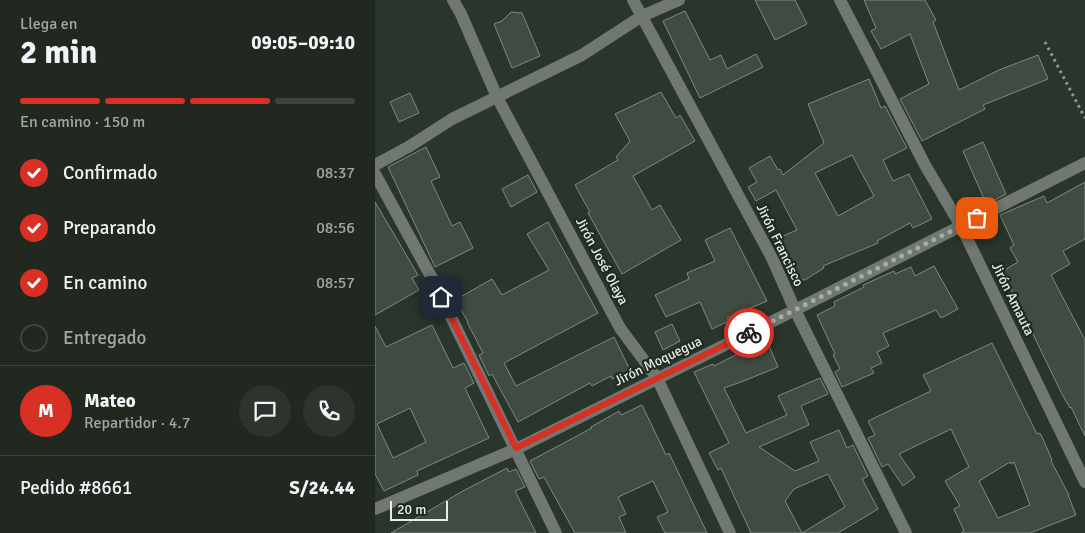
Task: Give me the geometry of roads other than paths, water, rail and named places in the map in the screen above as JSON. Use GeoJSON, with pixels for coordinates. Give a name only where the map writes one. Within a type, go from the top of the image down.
{"type":"FeatureCollection","features":[{"type":"Feature","properties":{"kind":"street","name":"Jirón José Olaya"},"geometry":{"type":"LineString","coordinates":[[453,0],[461,14],[497,97],[620,328],[657,378],[731,533]]}},
{"type":"Feature","properties":{"kind":"street","name":"Jirón Francisco"},"geometry":{"type":"LineString","coordinates":[[633,0],[771,258],[906,533]]}},
{"type":"Feature","properties":{"kind":"street"},"geometry":{"type":"LineString","coordinates":[[375,165],[410,146],[452,119],[582,55],[643,16],[679,0]]}},
{"type":"Feature","properties":{"kind":"street","name":"Jirón Amauta"},"geometry":{"type":"LineString","coordinates":[[839,0],[925,165],[961,226],[1085,482]]}},
{"type":"Feature","properties":{"kind":"street","name":"Jirón Moquegua"},"geometry":{"type":"LineString","coordinates":[[375,509],[516,448],[795,310],[1085,163]]}},
{"type":"Feature","properties":{"kind":"street"},"geometry":{"type":"LineString","coordinates":[[375,174],[433,280],[556,533]]}}]}
